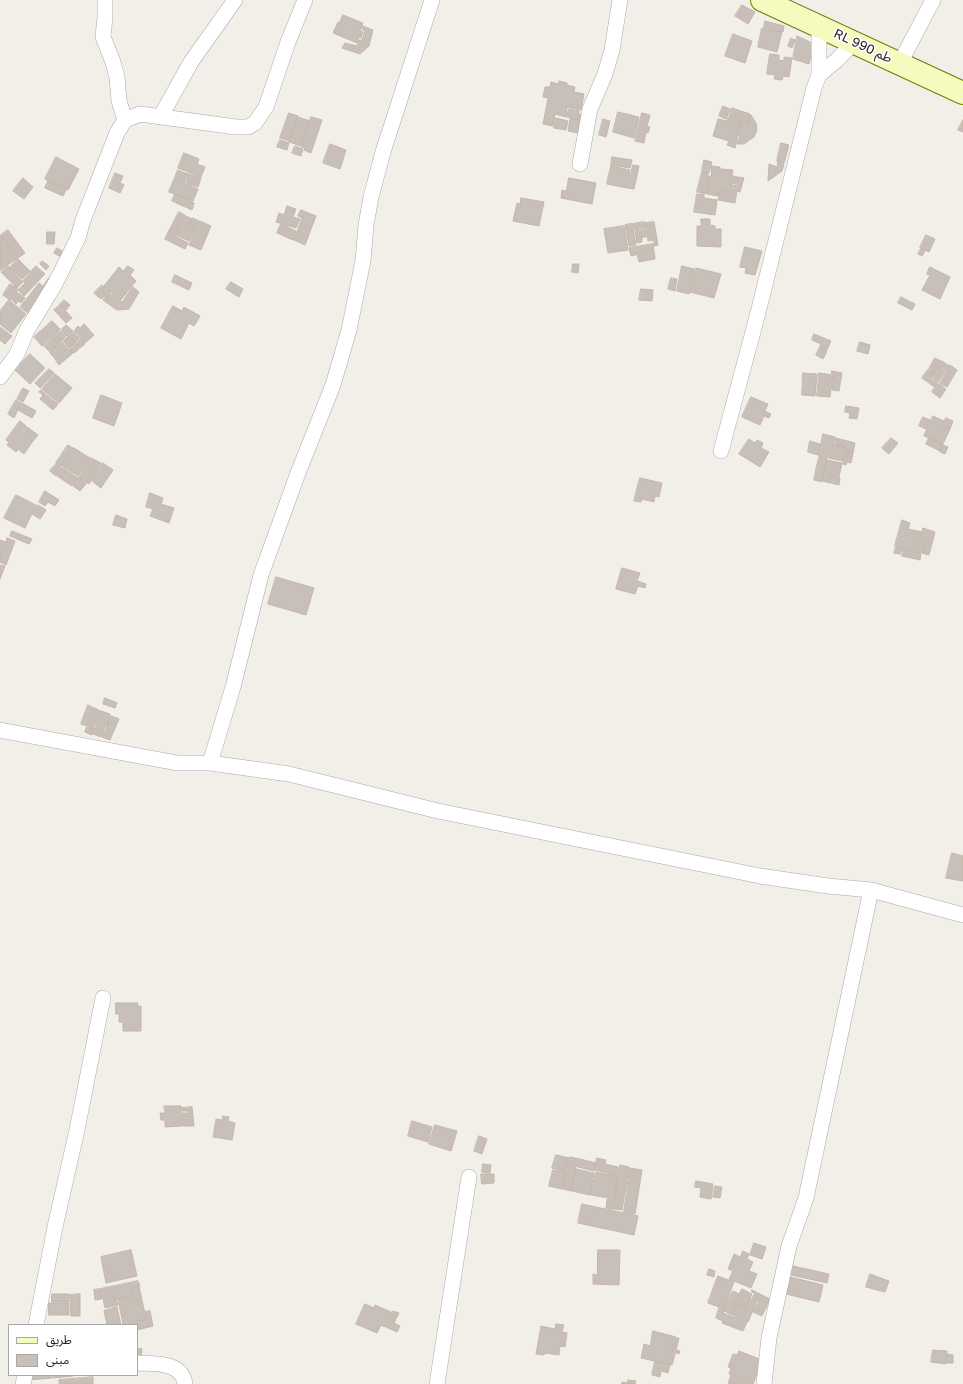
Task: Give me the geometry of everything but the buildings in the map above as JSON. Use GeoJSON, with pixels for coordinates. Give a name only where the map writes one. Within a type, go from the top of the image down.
{"type":"FeatureCollection","features":[{"type":"Feature","properties":{"kind":"street"},"geometry":{"type":"LineString","coordinates":[[105,0],[106,18],[103,37],[117,77],[119,101],[125,120]]}},
{"type":"Feature","properties":{"kind":"street"},"geometry":{"type":"LineString","coordinates":[[161,116],[191,62],[235,0]]}},
{"type":"Feature","properties":{"kind":"street"},"geometry":{"type":"LineString","coordinates":[[0,377],[17,354],[27,330],[56,284],[78,238],[83,220],[117,133],[125,120],[140,114],[236,127],[248,127],[255,123],[266,107],[288,42],[305,0]]}},
{"type":"Feature","properties":{"kind":"street"},"geometry":{"type":"LineString","coordinates":[[210,763],[232,687],[260,575],[298,472],[333,385],[349,330],[363,261],[366,225],[373,190],[383,152],[432,0]]}},
{"type":"Feature","properties":{"kind":"street"},"geometry":{"type":"LineString","coordinates":[[580,164],[590,109],[605,74],[612,50],[620,0]]}},
{"type":"Feature","properties":{"kind":"street","name":"RL طم 990"},"geometry":{"type":"LineString","coordinates":[[762,0],[900,63],[963,94]]}},
{"type":"Feature","properties":{"kind":"street"},"geometry":{"type":"LineString","coordinates":[[900,63],[933,0]]}},
{"type":"Feature","properties":{"kind":"street"},"geometry":{"type":"LineString","coordinates":[[721,450],[758,313],[803,130],[819,75],[819,26]]}},
{"type":"Feature","properties":{"kind":"street"},"geometry":{"type":"LineString","coordinates":[[819,75],[837,60],[854,42]]}},
{"type":"Feature","properties":{"kind":"street"},"geometry":{"type":"LineString","coordinates":[[0,730],[177,763],[210,763],[289,774],[438,811],[760,876],[828,886],[871,890],[963,915]]}},
{"type":"Feature","properties":{"kind":"street"},"geometry":{"type":"LineString","coordinates":[[764,1384],[770,1338],[789,1246],[806,1198],[871,890]]}},
{"type":"Feature","properties":{"kind":"street"},"geometry":{"type":"LineString","coordinates":[[36,1324],[103,998]]}},
{"type":"Feature","properties":{"kind":"street"},"geometry":{"type":"LineString","coordinates":[[437,1384],[469,1177]]}},
{"type":"Feature","properties":{"kind":"street"},"geometry":{"type":"LineString","coordinates":[[138,1362],[170,1366],[180,1374],[185,1384]]}}]}
